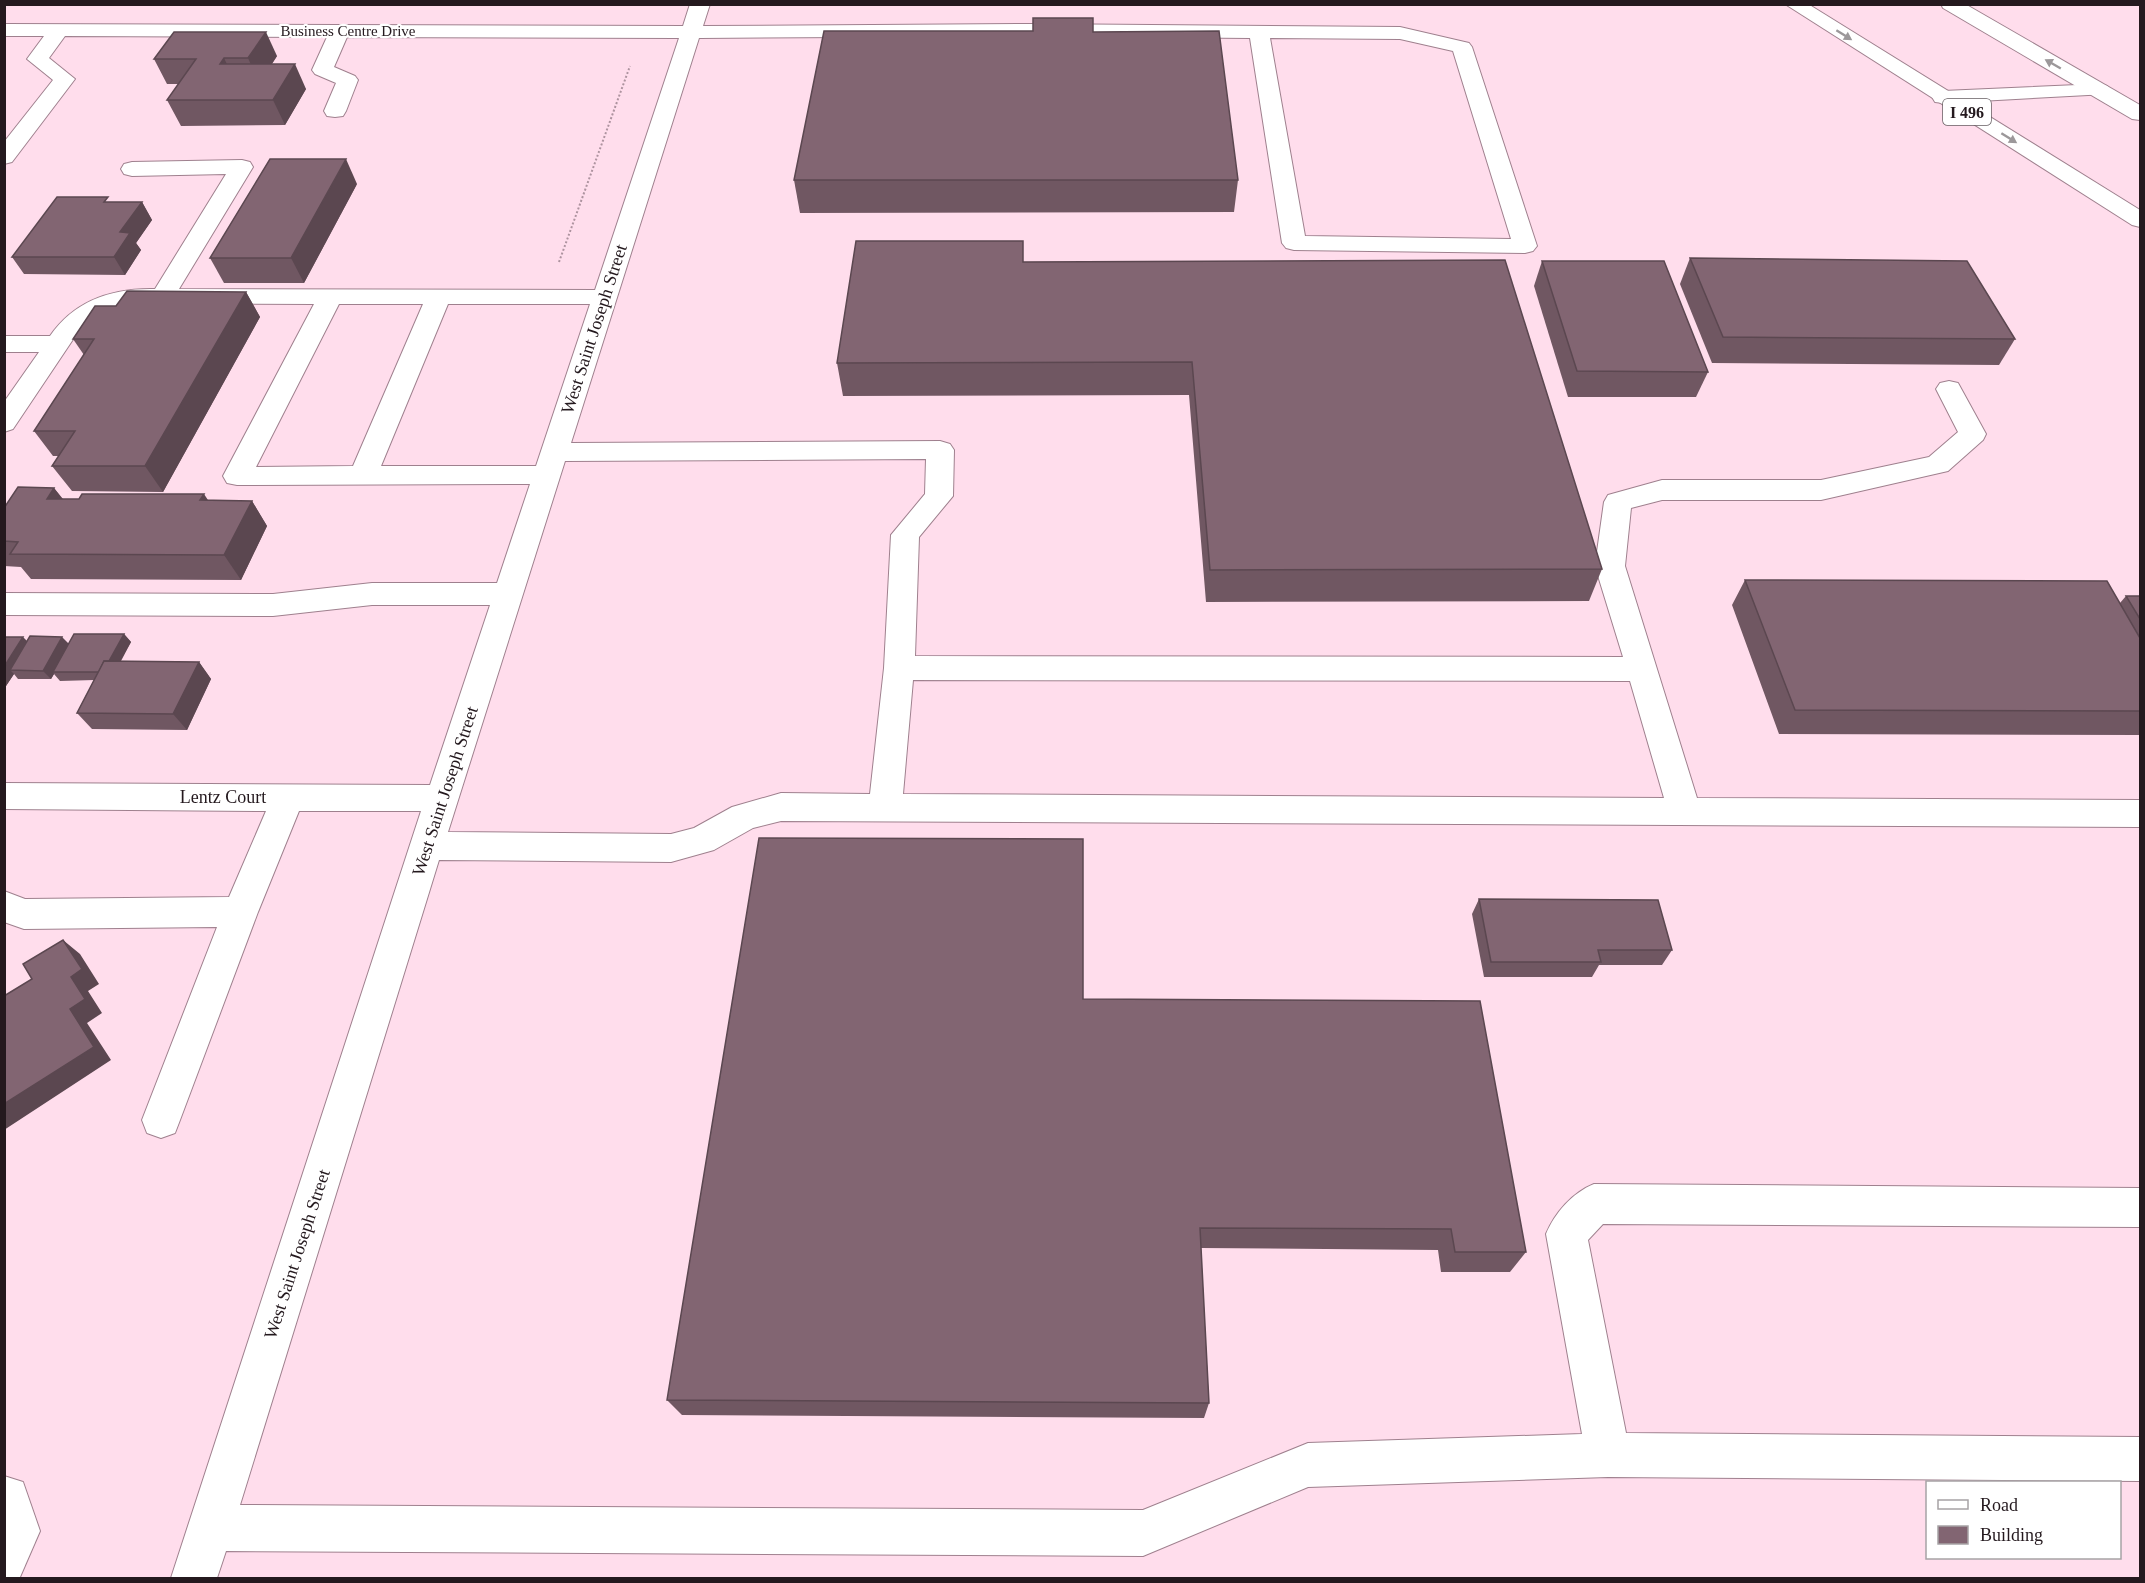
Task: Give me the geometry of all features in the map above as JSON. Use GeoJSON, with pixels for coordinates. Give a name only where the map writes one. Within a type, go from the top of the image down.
{"type":"FeatureCollection","features":[{"type":"Feature","properties":{"kind":"main road","name":"I 496"},"geometry":{"type":"LineString","coordinates":[[1794,4],[2140,220]]}},
{"type":"Feature","properties":{"kind":"main road"},"geometry":{"type":"LineString","coordinates":[[1950,4],[2140,114]]}},
{"type":"Feature","properties":{"kind":"main road"},"geometry":{"type":"LineString","coordinates":[[171,30],[188,10]]}},
{"type":"Feature","properties":{"kind":"main road","name":"Business Centre Drive"},"geometry":{"type":"LineString","coordinates":[[4,30],[340,31],[695,18],[1031,30],[1400,33],[1462,47],[1526,246],[1294,243],[1259,32]]}},
{"type":"Feature","properties":{"kind":"main road","name":"West Saint Joseph Street"},"geometry":{"type":"LineString","coordinates":[[194,1578],[442,798],[695,18]]}},
{"type":"Feature","properties":{"kind":"main road"},"geometry":{"type":"LineString","coordinates":[[4,157],[65,79],[37,59],[58,30]]}},
{"type":"Feature","properties":{"kind":"main road"},"geometry":{"type":"LineString","coordinates":[[335,111],[348,80],[322,69],[340,31]]}},
{"type":"Feature","properties":{"kind":"main road"},"geometry":{"type":"LineString","coordinates":[[1943,97],[2100,90]]}},
{"type":"Feature","properties":{"kind":"main road"},"geometry":{"type":"LineString","coordinates":[[132,169],[242,167],[162,297]]}},
{"type":"Feature","properties":{"kind":"main road"},"geometry":{"type":"LineString","coordinates":[[4,423],[71,324],[98,305],[136,296],[606,297]]}},
{"type":"Feature","properties":{"kind":"main road"},"geometry":{"type":"LineString","coordinates":[[330,297],[237,476],[363,476],[551,464],[940,450],[939,496],[905,536],[899,668],[885,807]]}},
{"type":"Feature","properties":{"kind":"main road"},"geometry":{"type":"LineString","coordinates":[[363,476],[439,297]]}},
{"type":"Feature","properties":{"kind":"main road"},"geometry":{"type":"LineString","coordinates":[[4,344],[57,344]]}},
{"type":"Feature","properties":{"kind":"main road"},"geometry":{"type":"LineString","coordinates":[[1685,812],[1610,566],[1618,502],[1662,490],[1821,490],[1938,464],[1973,434],[1949,389]]}},
{"type":"Feature","properties":{"kind":"main road"},"geometry":{"type":"LineString","coordinates":[[4,604],[273,605],[372,594],[508,594]]}},
{"type":"Feature","properties":{"kind":"main road"},"geometry":{"type":"LineString","coordinates":[[899,668],[1642,669]]}},
{"type":"Feature","properties":{"kind":"main road","name":"Lentz Court"},"geometry":{"type":"LineString","coordinates":[[5,796],[442,798]]}},
{"type":"Feature","properties":{"kind":"main road"},"geometry":{"type":"LineString","coordinates":[[161,1120],[240,912],[288,797]]}},
{"type":"Feature","properties":{"kind":"main road"},"geometry":{"type":"LineString","coordinates":[[427,846],[671,848],[702,840],[744,816],[781,807],[2140,814]]}},
{"type":"Feature","properties":{"kind":"main road"},"geometry":{"type":"LineString","coordinates":[[4,906],[24,914],[240,912]]}},
{"type":"Feature","properties":{"kind":"main road"},"geometry":{"type":"LineString","coordinates":[[1608,1455],[1566,1233],[1594,1204],[2140,1207]]}},
{"type":"Feature","properties":{"kind":"main road"},"geometry":{"type":"LineString","coordinates":[[210,1528],[1143,1533],[1308,1465],[1608,1455],[2140,1459]]}},
{"type":"Feature","properties":{"kind":"main road"},"geometry":{"type":"LineString","coordinates":[[4,1498],[8,1498],[17,1531],[4,1561]]}},
{"type":"Feature","properties":{"kind":"path"},"geometry":{"type":"LineString","coordinates":[[546,297],[632,59]]}},
{"type":"Feature","properties":{"kind":"building"},"geometry":{"type":"Polygon","coordinates":[[[1033,18],[1093,18],[1093,32],[1219,31],[1238,180],[794,180],[824,31],[1033,31],[1033,18]]]}},
{"type":"Feature","properties":{"kind":"building"},"geometry":{"type":"Polygon","coordinates":[[[174,32],[266,32],[248,58],[224,58],[220,64],[295,64],[273,100],[167,100],[196,59],[154,59],[174,32]]]}},
{"type":"Feature","properties":{"kind":"building"},"geometry":{"type":"Polygon","coordinates":[[[270,159],[346,159],[291,258],[210,258],[270,159]]]}},
{"type":"Feature","properties":{"kind":"building"},"geometry":{"type":"Polygon","coordinates":[[[57,197],[108,197],[104,202],[142,202],[120,232],[130,233],[114,257],[12,257],[57,197]]]}},
{"type":"Feature","properties":{"kind":"building"},"geometry":{"type":"Polygon","coordinates":[[[856,241],[1023,241],[1023,262],[1505,260],[1602,569],[1210,570],[1192,362],[837,363],[856,241]]]}},
{"type":"Feature","properties":{"kind":"building"},"geometry":{"type":"Polygon","coordinates":[[[1690,258],[1967,261],[2015,339],[1723,337],[1690,258]]]}},
{"type":"Feature","properties":{"kind":"building"},"geometry":{"type":"Polygon","coordinates":[[[1542,261],[1664,261],[1708,372],[1577,371],[1542,261]]]}},
{"type":"Feature","properties":{"kind":"building"},"geometry":{"type":"Polygon","coordinates":[[[127,291],[246,292],[145,466],[52,466],[75,431],[34,431],[94,339],[73,339],[95,306],[116,306],[127,291]]]}},
{"type":"Feature","properties":{"kind":"building"},"geometry":{"type":"Polygon","coordinates":[[[18,487],[54,488],[47,499],[79,499],[82,494],[204,494],[200,500],[252,501],[224,555],[10,554],[18,542],[4,541],[4,508],[18,487]]]}},
{"type":"Feature","properties":{"kind":"building"},"geometry":{"type":"Polygon","coordinates":[[[1745,580],[2107,581],[2140,638],[2140,711],[1795,710],[1745,580]]]}},
{"type":"Feature","properties":{"kind":"building"},"geometry":{"type":"Polygon","coordinates":[[[2126,596],[2140,596],[2140,619],[2126,596]]]}},
{"type":"Feature","properties":{"kind":"building"},"geometry":{"type":"Polygon","coordinates":[[[74,634],[124,634],[109,661],[104,661],[99,672],[53,672],[74,634]]]}},
{"type":"Feature","properties":{"kind":"building"},"geometry":{"type":"Polygon","coordinates":[[[30,636],[62,637],[43,671],[10,670],[30,636]]]}},
{"type":"Feature","properties":{"kind":"building"},"geometry":{"type":"Polygon","coordinates":[[[4,637],[23,637],[4,667],[4,637]]]}},
{"type":"Feature","properties":{"kind":"building"},"geometry":{"type":"Polygon","coordinates":[[[104,661],[199,662],[173,714],[77,713],[104,661]]]}},
{"type":"Feature","properties":{"kind":"building"},"geometry":{"type":"Polygon","coordinates":[[[759,838],[1083,839],[1083,999],[1480,1001],[1526,1252],[1455,1252],[1451,1229],[1200,1228],[1209,1403],[667,1400],[759,838]]]}},
{"type":"Feature","properties":{"kind":"building"},"geometry":{"type":"Polygon","coordinates":[[[1479,899],[1658,900],[1672,950],[1598,950],[1601,962],[1491,962],[1479,899]]]}},
{"type":"Feature","properties":{"kind":"building"},"geometry":{"type":"Polygon","coordinates":[[[63,940],[82,969],[71,977],[85,999],[70,1009],[94,1047],[4,1104],[4,996],[32,979],[23,964],[63,940]]]}}]}
